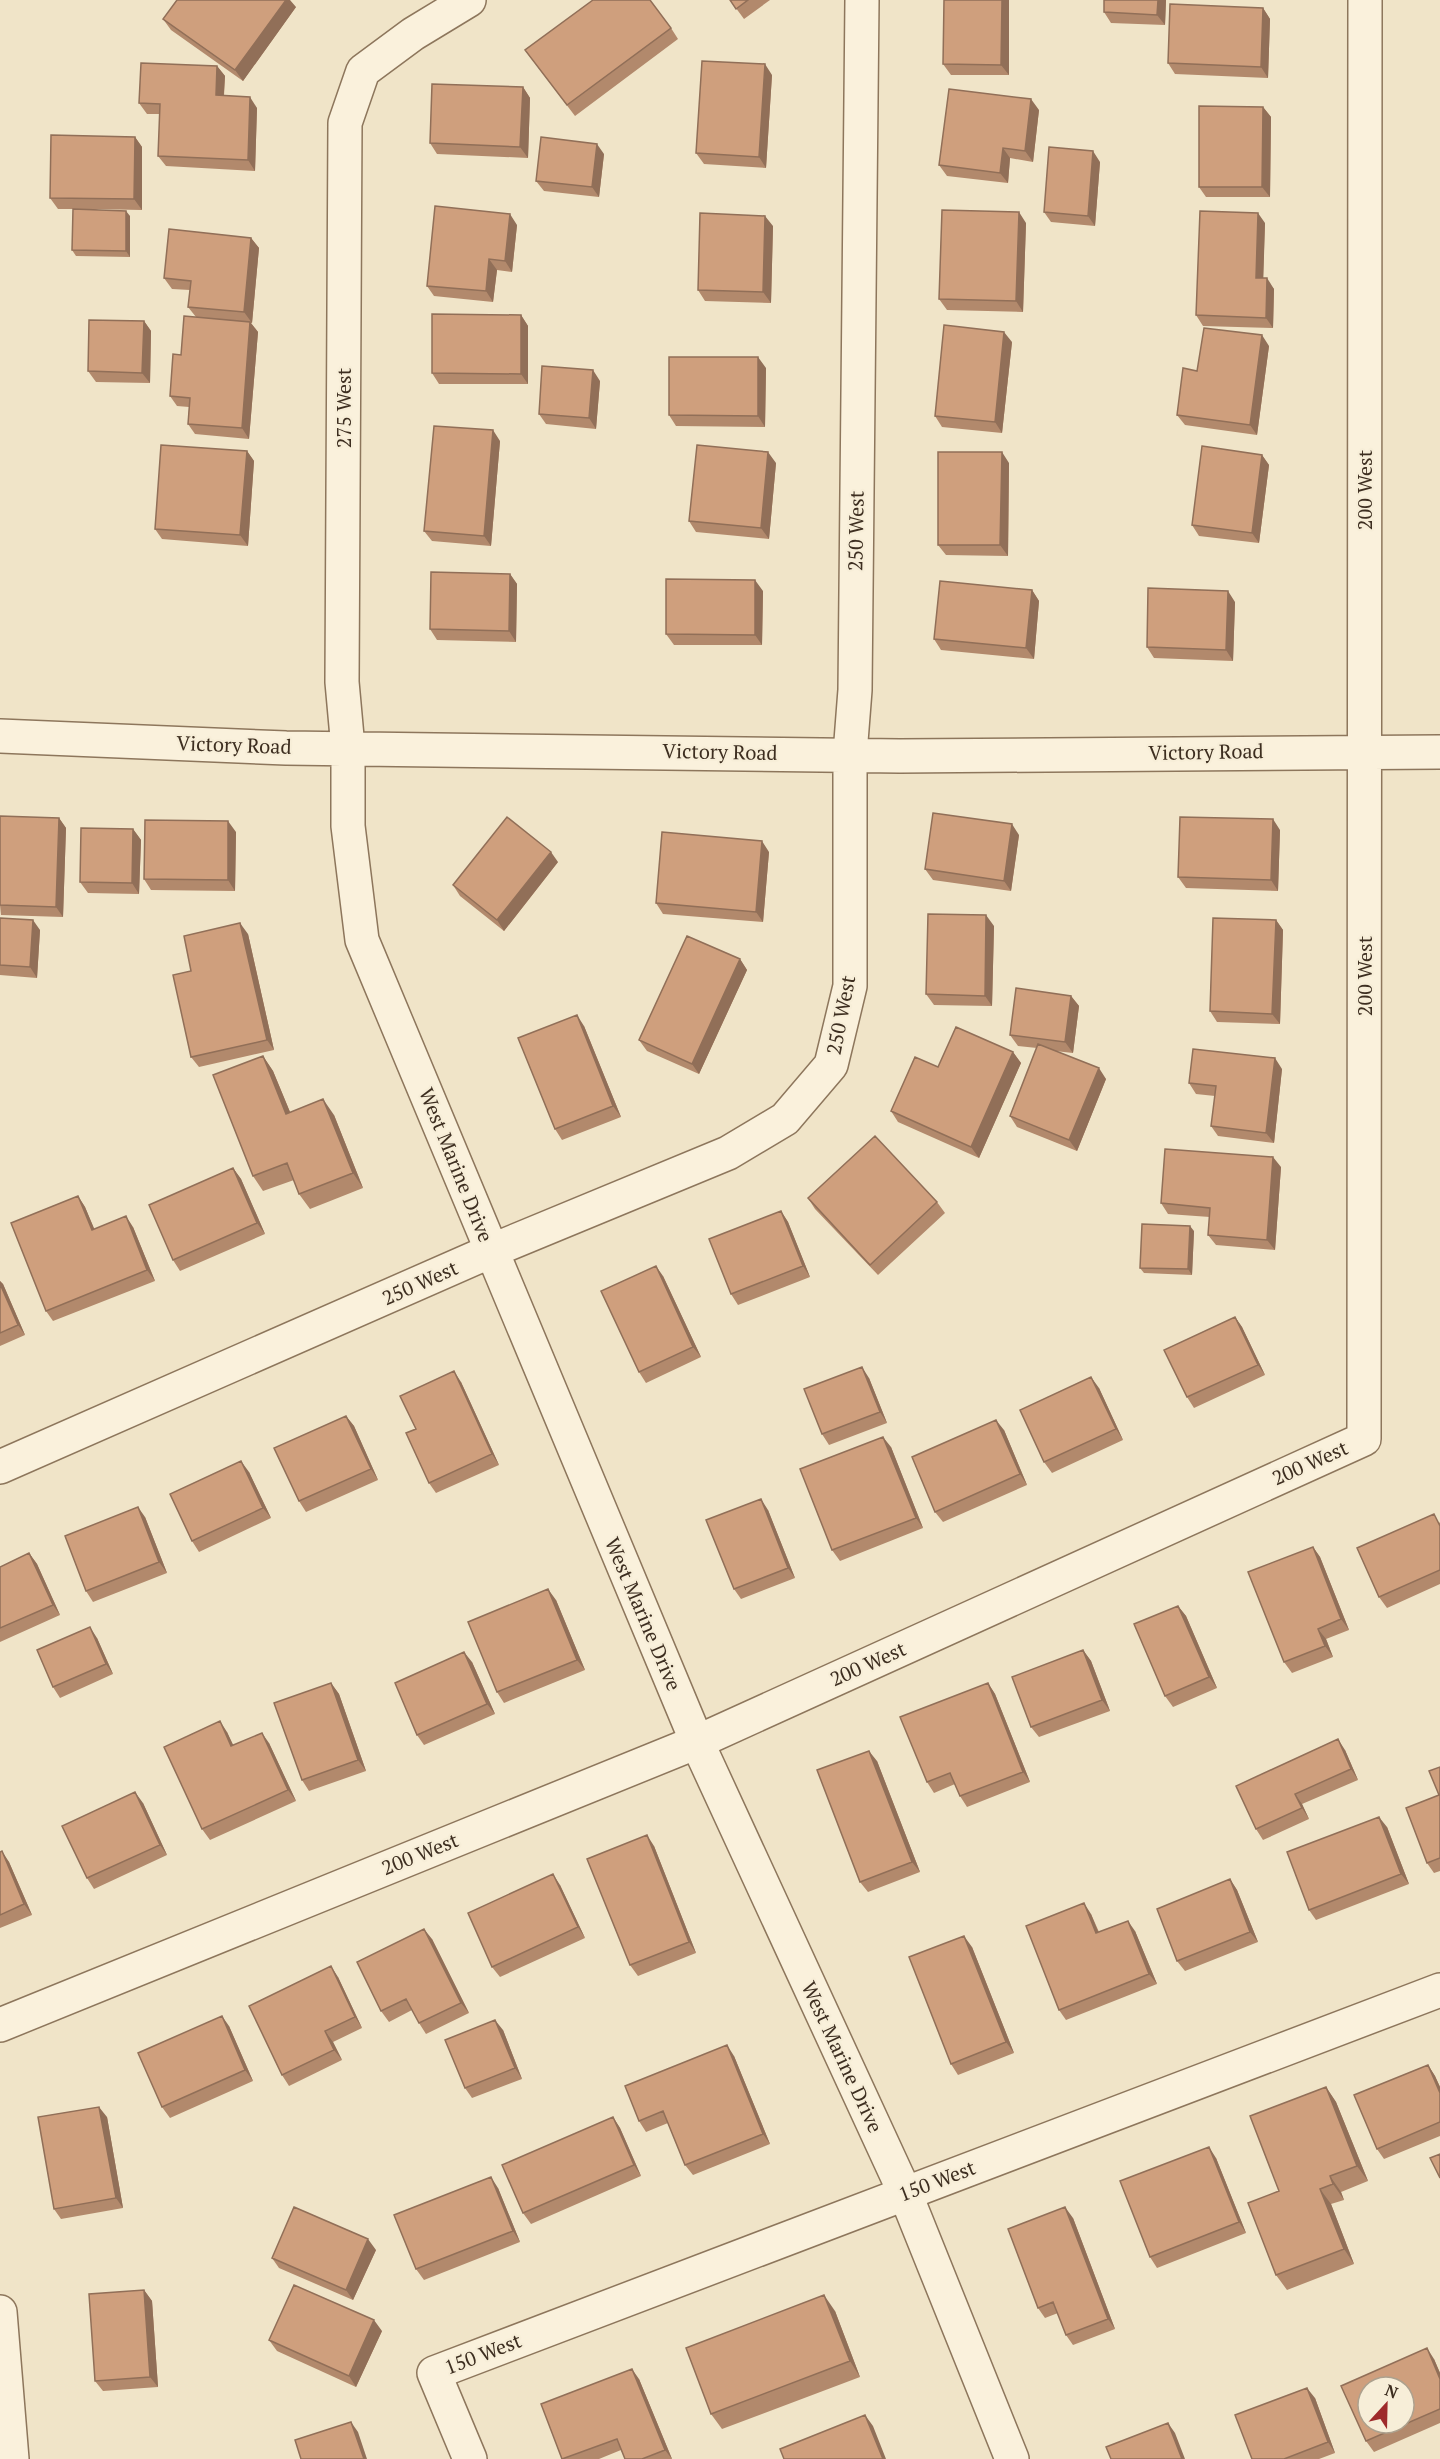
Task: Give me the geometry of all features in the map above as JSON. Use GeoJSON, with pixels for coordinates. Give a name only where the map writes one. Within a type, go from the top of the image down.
{"type":"FeatureCollection","features":[{"type":"Feature","properties":{"kind":"street","name":"275 West"},"geometry":{"type":"LineString","coordinates":[[348,748],[342,682],[345,123],[363,71],[413,34],[469,0]]}},
{"type":"Feature","properties":{"kind":"street","name":"250 West"},"geometry":{"type":"LineString","coordinates":[[0,1467],[491,1251],[728,1153],[785,1119],[831,1065],[850,986],[850,754],[855,690],[862,0]]}},
{"type":"Feature","properties":{"kind":"street","name":"200 West"},"geometry":{"type":"LineString","coordinates":[[0,2025],[697,1742],[1364,1439],[1365,0]]}},
{"type":"Feature","properties":{"kind":"street","name":"Victory Road"},"geometry":{"type":"LineString","coordinates":[[0,736],[348,748],[900,756],[1440,752]]}},
{"type":"Feature","properties":{"kind":"street","name":"West Marine Drive"},"geometry":{"type":"LineString","coordinates":[[348,748],[348,826],[362,940],[697,1742],[905,2193],[1012,2459]]}},
{"type":"Feature","properties":{"kind":"street","name":"150 West"},"geometry":{"type":"LineString","coordinates":[[470,2459],[434,2373],[1440,1990]]}},
{"type":"Feature","properties":{"kind":"street"},"geometry":{"type":"LineString","coordinates":[[0,2312],[12,2459]]}},
{"type":"Feature","properties":{"kind":"building"},"geometry":{"type":"Polygon","coordinates":[[[177,0],[286,0],[235,70],[163,19],[177,0]]]}},
{"type":"Feature","properties":{"kind":"building"},"geometry":{"type":"Polygon","coordinates":[[[593,0],[650,0],[671,28],[567,105],[525,50],[593,0]]]}},
{"type":"Feature","properties":{"kind":"building"},"geometry":{"type":"Polygon","coordinates":[[[730,0],[748,0],[736,9],[730,0]]]}},
{"type":"Feature","properties":{"kind":"building"},"geometry":{"type":"Polygon","coordinates":[[[944,0],[1002,0],[1001,65],[943,64],[944,0]]]}},
{"type":"Feature","properties":{"kind":"building"},"geometry":{"type":"Polygon","coordinates":[[[1104,0],[1158,0],[1157,15],[1104,12],[1104,0]]]}},
{"type":"Feature","properties":{"kind":"building"},"geometry":{"type":"Polygon","coordinates":[[[1170,4],[1263,8],[1261,67],[1168,63],[1170,4]]]}},
{"type":"Feature","properties":{"kind":"building"},"geometry":{"type":"Polygon","coordinates":[[[702,61],[765,64],[759,157],[696,153],[702,61]]]}},
{"type":"Feature","properties":{"kind":"building"},"geometry":{"type":"Polygon","coordinates":[[[141,63],[217,66],[216,95],[250,97],[248,160],[158,156],[160,104],[139,103],[141,63]]]}},
{"type":"Feature","properties":{"kind":"building"},"geometry":{"type":"Polygon","coordinates":[[[432,84],[523,87],[520,147],[430,143],[432,84]]]}},
{"type":"Feature","properties":{"kind":"building"},"geometry":{"type":"Polygon","coordinates":[[[949,89],[1031,99],[1025,151],[1003,148],[1000,173],[939,165],[949,89]]]}},
{"type":"Feature","properties":{"kind":"building"},"geometry":{"type":"Polygon","coordinates":[[[1199,106],[1263,107],[1262,187],[1199,187],[1199,106]]]}},
{"type":"Feature","properties":{"kind":"building"},"geometry":{"type":"Polygon","coordinates":[[[51,135],[135,137],[134,199],[50,198],[51,135]]]}},
{"type":"Feature","properties":{"kind":"building"},"geometry":{"type":"Polygon","coordinates":[[[541,137],[597,144],[592,187],[536,181],[541,137]]]}},
{"type":"Feature","properties":{"kind":"building"},"geometry":{"type":"Polygon","coordinates":[[[1049,147],[1093,151],[1088,216],[1044,212],[1049,147]]]}},
{"type":"Feature","properties":{"kind":"building"},"geometry":{"type":"Polygon","coordinates":[[[435,206],[510,214],[505,261],[489,259],[486,291],[427,286],[435,206]]]}},
{"type":"Feature","properties":{"kind":"building"},"geometry":{"type":"Polygon","coordinates":[[[73,209],[126,211],[126,251],[72,250],[73,209]]]}},
{"type":"Feature","properties":{"kind":"building"},"geometry":{"type":"Polygon","coordinates":[[[942,210],[1019,212],[1016,301],[939,299],[942,210]]]}},
{"type":"Feature","properties":{"kind":"building"},"geometry":{"type":"Polygon","coordinates":[[[1200,211],[1258,213],[1256,278],[1267,278],[1266,318],[1196,315],[1200,211]]]}},
{"type":"Feature","properties":{"kind":"building"},"geometry":{"type":"Polygon","coordinates":[[[700,213],[765,216],[763,292],[698,290],[700,213]]]}},
{"type":"Feature","properties":{"kind":"building"},"geometry":{"type":"Polygon","coordinates":[[[169,229],[251,238],[244,312],[188,307],[191,281],[164,278],[169,229]]]}},
{"type":"Feature","properties":{"kind":"building"},"geometry":{"type":"Polygon","coordinates":[[[432,314],[521,315],[521,374],[432,373],[432,314]]]}},
{"type":"Feature","properties":{"kind":"building"},"geometry":{"type":"Polygon","coordinates":[[[184,316],[250,322],[242,428],[188,424],[190,398],[170,396],[173,354],[181,355],[184,316]]]}},
{"type":"Feature","properties":{"kind":"building"},"geometry":{"type":"Polygon","coordinates":[[[89,320],[144,321],[142,373],[88,371],[89,320]]]}},
{"type":"Feature","properties":{"kind":"building"},"geometry":{"type":"Polygon","coordinates":[[[944,325],[1004,332],[995,422],[935,416],[944,325]]]}},
{"type":"Feature","properties":{"kind":"building"},"geometry":{"type":"Polygon","coordinates":[[[1204,328],[1262,335],[1250,425],[1177,415],[1183,368],[1197,371],[1204,328]]]}},
{"type":"Feature","properties":{"kind":"building"},"geometry":{"type":"Polygon","coordinates":[[[669,357],[758,357],[758,416],[669,415],[669,357]]]}},
{"type":"Feature","properties":{"kind":"building"},"geometry":{"type":"Polygon","coordinates":[[[542,366],[593,370],[589,418],[539,414],[542,366]]]}},
{"type":"Feature","properties":{"kind":"building"},"geometry":{"type":"Polygon","coordinates":[[[434,426],[493,430],[484,536],[424,531],[434,426]]]}},
{"type":"Feature","properties":{"kind":"building"},"geometry":{"type":"Polygon","coordinates":[[[161,445],[247,451],[240,535],[155,529],[161,445]]]}},
{"type":"Feature","properties":{"kind":"building"},"geometry":{"type":"Polygon","coordinates":[[[697,445],[768,452],[761,528],[689,521],[697,445]]]}},
{"type":"Feature","properties":{"kind":"building"},"geometry":{"type":"Polygon","coordinates":[[[1202,446],[1262,455],[1252,533],[1192,525],[1202,446]]]}},
{"type":"Feature","properties":{"kind":"building"},"geometry":{"type":"Polygon","coordinates":[[[938,452],[1002,452],[1000,545],[938,545],[938,452]]]}},
{"type":"Feature","properties":{"kind":"building"},"geometry":{"type":"Polygon","coordinates":[[[431,572],[510,574],[509,631],[430,629],[431,572]]]}},
{"type":"Feature","properties":{"kind":"building"},"geometry":{"type":"Polygon","coordinates":[[[666,579],[755,580],[755,635],[666,634],[666,579]]]}},
{"type":"Feature","properties":{"kind":"building"},"geometry":{"type":"Polygon","coordinates":[[[940,581],[1032,590],[1026,648],[934,639],[940,581]]]}},
{"type":"Feature","properties":{"kind":"building"},"geometry":{"type":"Polygon","coordinates":[[[1148,588],[1228,591],[1226,650],[1147,647],[1148,588]]]}},
{"type":"Feature","properties":{"kind":"building"},"geometry":{"type":"Polygon","coordinates":[[[933,813],[1012,824],[1004,881],[925,869],[933,813]]]}},
{"type":"Feature","properties":{"kind":"building"},"geometry":{"type":"Polygon","coordinates":[[[0,816],[59,818],[56,907],[0,905],[0,816]]]}},
{"type":"Feature","properties":{"kind":"building"},"geometry":{"type":"Polygon","coordinates":[[[507,817],[551,852],[497,920],[453,885],[507,817]]]}},
{"type":"Feature","properties":{"kind":"building"},"geometry":{"type":"Polygon","coordinates":[[[1180,817],[1273,819],[1271,880],[1178,877],[1180,817]]]}},
{"type":"Feature","properties":{"kind":"building"},"geometry":{"type":"Polygon","coordinates":[[[145,820],[228,821],[228,880],[144,879],[145,820]]]}},
{"type":"Feature","properties":{"kind":"building"},"geometry":{"type":"Polygon","coordinates":[[[81,828],[133,829],[132,883],[80,882],[81,828]]]}},
{"type":"Feature","properties":{"kind":"building"},"geometry":{"type":"Polygon","coordinates":[[[662,832],[762,841],[756,912],[656,903],[662,832]]]}},
{"type":"Feature","properties":{"kind":"building"},"geometry":{"type":"Polygon","coordinates":[[[928,914],[986,915],[985,996],[926,994],[928,914]]]}},
{"type":"Feature","properties":{"kind":"building"},"geometry":{"type":"Polygon","coordinates":[[[0,918],[33,920],[30,967],[0,965],[0,918]]]}},
{"type":"Feature","properties":{"kind":"building"},"geometry":{"type":"Polygon","coordinates":[[[1213,918],[1276,920],[1272,1014],[1210,1011],[1213,918]]]}},
{"type":"Feature","properties":{"kind":"building"},"geometry":{"type":"Polygon","coordinates":[[[240,923],[267,1040],[191,1057],[173,975],[191,971],[184,936],[240,923]]]}},
{"type":"Feature","properties":{"kind":"building"},"geometry":{"type":"Polygon","coordinates":[[[687,936],[740,959],[692,1064],[639,1040],[687,936]]]}},
{"type":"Feature","properties":{"kind":"building"},"geometry":{"type":"Polygon","coordinates":[[[1016,988],[1071,996],[1065,1042],[1010,1035],[1016,988]]]}},
{"type":"Feature","properties":{"kind":"building"},"geometry":{"type":"Polygon","coordinates":[[[577,1015],[613,1106],[555,1129],[518,1038],[577,1015]]]}},
{"type":"Feature","properties":{"kind":"building"},"geometry":{"type":"Polygon","coordinates":[[[956,1027],[1013,1052],[971,1147],[891,1111],[915,1057],[938,1067],[956,1027]]]}},
{"type":"Feature","properties":{"kind":"building"},"geometry":{"type":"Polygon","coordinates":[[[1038,1044],[1099,1068],[1069,1140],[1010,1116],[1038,1044]]]}},
{"type":"Feature","properties":{"kind":"building"},"geometry":{"type":"Polygon","coordinates":[[[1193,1049],[1275,1058],[1266,1133],[1211,1126],[1216,1086],[1189,1083],[1193,1049]]]}},
{"type":"Feature","properties":{"kind":"building"},"geometry":{"type":"Polygon","coordinates":[[[263,1056],[286,1114],[323,1099],[353,1173],[299,1194],[287,1163],[253,1176],[213,1075],[263,1056]]]}},
{"type":"Feature","properties":{"kind":"building"},"geometry":{"type":"Polygon","coordinates":[[[875,1136],[937,1202],[870,1265],[808,1198],[875,1136]]]}},
{"type":"Feature","properties":{"kind":"building"},"geometry":{"type":"Polygon","coordinates":[[[1165,1149],[1273,1157],[1267,1240],[1208,1235],[1210,1208],[1161,1203],[1165,1149]]]}},
{"type":"Feature","properties":{"kind":"building"},"geometry":{"type":"Polygon","coordinates":[[[233,1168],[257,1223],[173,1260],[149,1205],[233,1168]]]}},
{"type":"Feature","properties":{"kind":"building"},"geometry":{"type":"Polygon","coordinates":[[[78,1196],[92,1230],[126,1216],[147,1270],[46,1311],[11,1223],[78,1196]]]}},
{"type":"Feature","properties":{"kind":"building"},"geometry":{"type":"Polygon","coordinates":[[[781,1211],[803,1266],[731,1294],[709,1239],[781,1211]]]}},
{"type":"Feature","properties":{"kind":"building"},"geometry":{"type":"Polygon","coordinates":[[[1142,1224],[1190,1226],[1188,1269],[1140,1268],[1142,1224]]]}},
{"type":"Feature","properties":{"kind":"building"},"geometry":{"type":"Polygon","coordinates":[[[656,1266],[693,1347],[639,1372],[601,1291],[656,1266]]]}},
{"type":"Feature","properties":{"kind":"building"},"geometry":{"type":"Polygon","coordinates":[[[0,1284],[18,1325],[0,1333],[0,1284]]]}},
{"type":"Feature","properties":{"kind":"building"},"geometry":{"type":"Polygon","coordinates":[[[1235,1317],[1258,1365],[1187,1397],[1164,1350],[1235,1317]]]}},
{"type":"Feature","properties":{"kind":"building"},"geometry":{"type":"Polygon","coordinates":[[[862,1367],[880,1412],[822,1434],[804,1389],[862,1367]]]}},
{"type":"Feature","properties":{"kind":"building"},"geometry":{"type":"Polygon","coordinates":[[[454,1371],[492,1454],[429,1483],[406,1433],[416,1429],[400,1396],[454,1371]]]}},
{"type":"Feature","properties":{"kind":"building"},"geometry":{"type":"Polygon","coordinates":[[[1091,1377],[1116,1429],[1044,1462],[1020,1410],[1091,1377]]]}},
{"type":"Feature","properties":{"kind":"building"},"geometry":{"type":"Polygon","coordinates":[[[346,1416],[371,1469],[299,1501],[274,1448],[346,1416]]]}},
{"type":"Feature","properties":{"kind":"building"},"geometry":{"type":"Polygon","coordinates":[[[996,1420],[1020,1474],[935,1512],[912,1457],[996,1420]]]}},
{"type":"Feature","properties":{"kind":"building"},"geometry":{"type":"Polygon","coordinates":[[[883,1437],[916,1518],[832,1550],[800,1469],[883,1437]]]}},
{"type":"Feature","properties":{"kind":"building"},"geometry":{"type":"Polygon","coordinates":[[[241,1461],[263,1508],[192,1541],[170,1494],[241,1461]]]}},
{"type":"Feature","properties":{"kind":"building"},"geometry":{"type":"Polygon","coordinates":[[[761,1499],[788,1568],[734,1589],[706,1520],[761,1499]]]}},
{"type":"Feature","properties":{"kind":"building"},"geometry":{"type":"Polygon","coordinates":[[[138,1507],[159,1562],[86,1591],[65,1536],[138,1507]]]}},
{"type":"Feature","properties":{"kind":"building"},"geometry":{"type":"Polygon","coordinates":[[[1434,1514],[1440,1526],[1440,1570],[1379,1597],[1357,1548],[1434,1514]]]}},
{"type":"Feature","properties":{"kind":"building"},"geometry":{"type":"Polygon","coordinates":[[[1313,1547],[1341,1619],[1318,1629],[1325,1646],[1284,1662],[1248,1572],[1313,1547]]]}},
{"type":"Feature","properties":{"kind":"building"},"geometry":{"type":"Polygon","coordinates":[[[29,1553],[53,1605],[0,1628],[0,1567],[29,1553]]]}},
{"type":"Feature","properties":{"kind":"building"},"geometry":{"type":"Polygon","coordinates":[[[548,1589],[577,1660],[497,1692],[468,1622],[548,1589]]]}},
{"type":"Feature","properties":{"kind":"building"},"geometry":{"type":"Polygon","coordinates":[[[1178,1606],[1209,1677],[1165,1696],[1134,1624],[1178,1606]]]}},
{"type":"Feature","properties":{"kind":"building"},"geometry":{"type":"Polygon","coordinates":[[[90,1627],[106,1664],[53,1687],[37,1650],[90,1627]]]}},
{"type":"Feature","properties":{"kind":"building"},"geometry":{"type":"Polygon","coordinates":[[[1083,1650],[1102,1700],[1031,1727],[1012,1677],[1083,1650]]]}},
{"type":"Feature","properties":{"kind":"building"},"geometry":{"type":"Polygon","coordinates":[[[464,1652],[487,1704],[417,1735],[395,1683],[464,1652]]]}},
{"type":"Feature","properties":{"kind":"building"},"geometry":{"type":"Polygon","coordinates":[[[331,1683],[358,1760],[302,1780],[274,1703],[331,1683]]]}},
{"type":"Feature","properties":{"kind":"building"},"geometry":{"type":"Polygon","coordinates":[[[988,1683],[1023,1772],[960,1796],[950,1773],[927,1782],[900,1717],[988,1683]]]}},
{"type":"Feature","properties":{"kind":"building"},"geometry":{"type":"Polygon","coordinates":[[[220,1721],[231,1746],[262,1733],[288,1790],[202,1829],[164,1747],[220,1721]]]}},
{"type":"Feature","properties":{"kind":"building"},"geometry":{"type":"Polygon","coordinates":[[[1338,1739],[1351,1769],[1295,1794],[1302,1808],[1256,1829],[1236,1786],[1338,1739]]]}},
{"type":"Feature","properties":{"kind":"building"},"geometry":{"type":"Polygon","coordinates":[[[869,1751],[912,1862],[860,1882],[817,1770],[869,1751]]]}},
{"type":"Feature","properties":{"kind":"building"},"geometry":{"type":"Polygon","coordinates":[[[1440,1767],[1440,1858],[1427,1863],[1406,1808],[1439,1795],[1429,1771],[1440,1767]]]}},
{"type":"Feature","properties":{"kind":"building"},"geometry":{"type":"Polygon","coordinates":[[[135,1792],[160,1845],[87,1878],[62,1826],[135,1792]]]}},
{"type":"Feature","properties":{"kind":"building"},"geometry":{"type":"Polygon","coordinates":[[[1379,1817],[1401,1874],[1309,1910],[1287,1852],[1379,1817]]]}},
{"type":"Feature","properties":{"kind":"building"},"geometry":{"type":"Polygon","coordinates":[[[647,1835],[689,1942],[630,1965],[587,1859],[647,1835]]]}},
{"type":"Feature","properties":{"kind":"building"},"geometry":{"type":"Polygon","coordinates":[[[2,1851],[24,1904],[0,1915],[0,1852],[2,1851]]]}},
{"type":"Feature","properties":{"kind":"building"},"geometry":{"type":"Polygon","coordinates":[[[553,1874],[578,1927],[492,1967],[468,1913],[553,1874]]]}},
{"type":"Feature","properties":{"kind":"building"},"geometry":{"type":"Polygon","coordinates":[[[1230,1879],[1250,1932],[1177,1961],[1157,1909],[1230,1879]]]}},
{"type":"Feature","properties":{"kind":"building"},"geometry":{"type":"Polygon","coordinates":[[[1084,1903],[1096,1933],[1128,1921],[1149,1974],[1059,2010],[1026,1926],[1084,1903]]]}},
{"type":"Feature","properties":{"kind":"building"},"geometry":{"type":"Polygon","coordinates":[[[424,1929],[461,2003],[419,2023],[406,1999],[381,2011],[357,1962],[424,1929]]]}},
{"type":"Feature","properties":{"kind":"building"},"geometry":{"type":"Polygon","coordinates":[[[964,1936],[1006,2042],[951,2064],[909,1957],[964,1936]]]}},
{"type":"Feature","properties":{"kind":"building"},"geometry":{"type":"Polygon","coordinates":[[[331,1966],[355,2017],[325,2031],[334,2050],[282,2075],[249,2006],[331,1966]]]}},
{"type":"Feature","properties":{"kind":"building"},"geometry":{"type":"Polygon","coordinates":[[[222,2016],[245,2070],[162,2107],[138,2053],[222,2016]]]}},
{"type":"Feature","properties":{"kind":"building"},"geometry":{"type":"Polygon","coordinates":[[[495,2020],[515,2068],[465,2088],[445,2040],[495,2020]]]}},
{"type":"Feature","properties":{"kind":"building"},"geometry":{"type":"Polygon","coordinates":[[[727,2045],[763,2134],[685,2165],[663,2111],[639,2121],[625,2086],[727,2045]]]}},
{"type":"Feature","properties":{"kind":"building"},"geometry":{"type":"Polygon","coordinates":[[[1428,2065],[1440,2093],[1440,2122],[1377,2149],[1354,2095],[1428,2065]]]}},
{"type":"Feature","properties":{"kind":"building"},"geometry":{"type":"Polygon","coordinates":[[[1326,2087],[1357,2166],[1330,2176],[1333,2184],[1320,2189],[1344,2249],[1276,2275],[1248,2203],[1279,2191],[1250,2116],[1326,2087]]]}},
{"type":"Feature","properties":{"kind":"building"},"geometry":{"type":"Polygon","coordinates":[[[99,2107],[116,2198],[54,2209],[38,2117],[99,2107]]]}},
{"type":"Feature","properties":{"kind":"building"},"geometry":{"type":"Polygon","coordinates":[[[613,2117],[634,2165],[523,2213],[502,2165],[613,2117]]]}},
{"type":"Feature","properties":{"kind":"building"},"geometry":{"type":"Polygon","coordinates":[[[1209,2147],[1239,2222],[1150,2257],[1120,2181],[1209,2147]]]}},
{"type":"Feature","properties":{"kind":"building"},"geometry":{"type":"Polygon","coordinates":[[[1440,2154],[1440,2178],[1430,2158],[1440,2154]]]}},
{"type":"Feature","properties":{"kind":"building"},"geometry":{"type":"Polygon","coordinates":[[[491,2177],[513,2231],[416,2269],[394,2215],[491,2177]]]}},
{"type":"Feature","properties":{"kind":"building"},"geometry":{"type":"Polygon","coordinates":[[[294,2207],[368,2239],[346,2290],[272,2258],[294,2207]]]}},
{"type":"Feature","properties":{"kind":"building"},"geometry":{"type":"Polygon","coordinates":[[[1065,2207],[1108,2319],[1066,2335],[1053,2302],[1038,2308],[1008,2229],[1065,2207]]]}},
{"type":"Feature","properties":{"kind":"building"},"geometry":{"type":"Polygon","coordinates":[[[294,2285],[374,2320],[349,2376],[269,2340],[294,2285]]]}},
{"type":"Feature","properties":{"kind":"building"},"geometry":{"type":"Polygon","coordinates":[[[144,2290],[150,2377],[95,2381],[89,2294],[144,2290]]]}},
{"type":"Feature","properties":{"kind":"building"},"geometry":{"type":"Polygon","coordinates":[[[824,2295],[850,2361],[711,2414],[686,2348],[824,2295]]]}},
{"type":"Feature","properties":{"kind":"building"},"geometry":{"type":"Polygon","coordinates":[[[1427,2348],[1440,2379],[1440,2409],[1416,2419],[1416,2375],[1366,2375],[1427,2348]]]}},
{"type":"Feature","properties":{"kind":"building"},"geometry":{"type":"Polygon","coordinates":[[[632,2369],[665,2450],[642,2459],[625,2459],[617,2439],[562,2459],[541,2404],[632,2369]]]}},
{"type":"Feature","properties":{"kind":"building"},"geometry":{"type":"Polygon","coordinates":[[[1356,2379],[1356,2419],[1341,2386],[1356,2379]]]}},
{"type":"Feature","properties":{"kind":"building"},"geometry":{"type":"Polygon","coordinates":[[[1307,2388],[1328,2442],[1284,2459],[1252,2459],[1235,2415],[1307,2388]]]}},
{"type":"Feature","properties":{"kind":"building"},"geometry":{"type":"Polygon","coordinates":[[[865,2415],[883,2459],[784,2459],[780,2449],[865,2415]]]}},
{"type":"Feature","properties":{"kind":"building"},"geometry":{"type":"Polygon","coordinates":[[[351,2422],[364,2459],[301,2459],[295,2440],[351,2422]]]}},
{"type":"Feature","properties":{"kind":"building"},"geometry":{"type":"Polygon","coordinates":[[[1168,2423],[1182,2459],[1111,2459],[1106,2447],[1168,2423]]]}},
{"type":"Feature","properties":{"kind":"building"},"geometry":{"type":"Polygon","coordinates":[[[1363,2435],[1380,2435],[1366,2441],[1363,2435]]]}}]}
